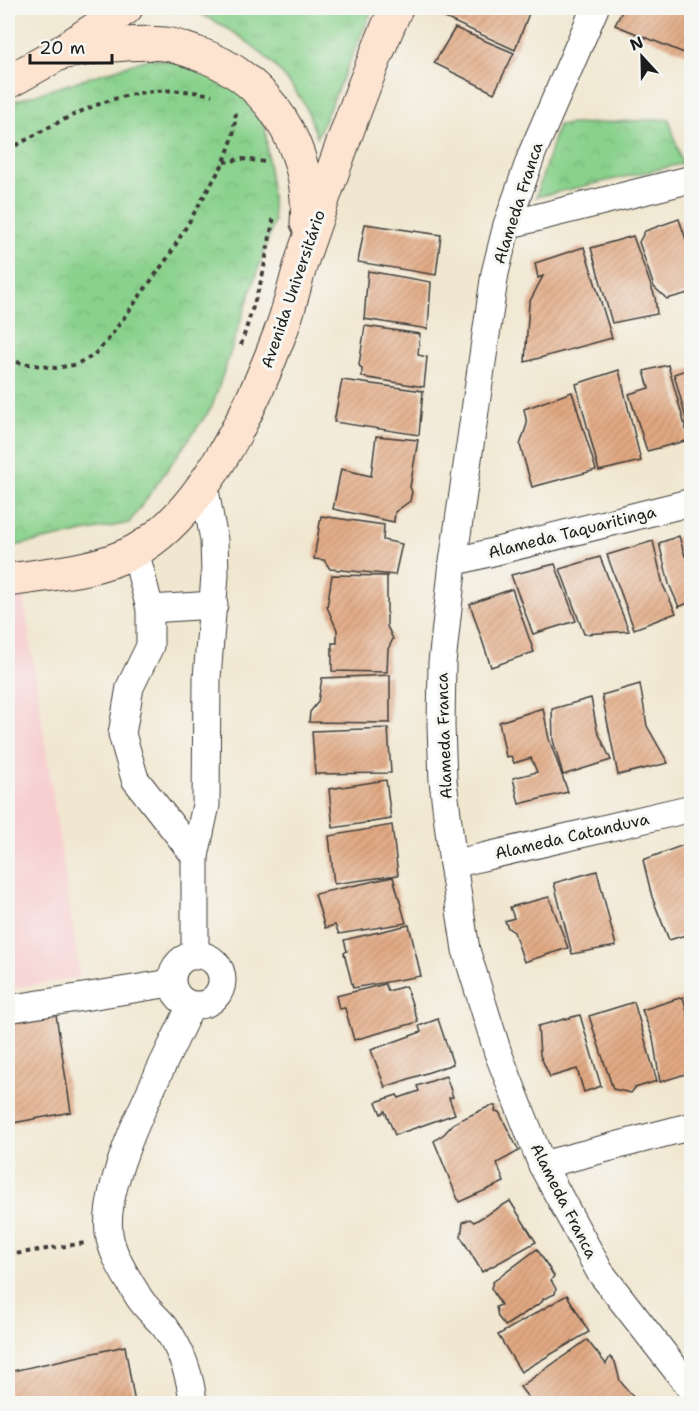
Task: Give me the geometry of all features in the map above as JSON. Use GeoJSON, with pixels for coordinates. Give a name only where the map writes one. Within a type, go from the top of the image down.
{"type":"FeatureCollection","features":[{"type":"Feature","properties":{"kind":"main road"},"geometry":{"type":"LineString","coordinates":[[8,82],[60,53],[126,8]]}},
{"type":"Feature","properties":{"kind":"main road","name":"Avenida Universitário"},"geometry":{"type":"LineString","coordinates":[[8,580],[84,568],[135,550],[193,501],[204,485],[248,409],[280,335],[306,249],[372,62],[396,8]]}},
{"type":"Feature","properties":{"kind":"main road"},"geometry":{"type":"LineString","coordinates":[[60,53],[112,44],[167,44],[220,61],[264,95],[295,141],[309,194],[306,249]]}},
{"type":"Feature","properties":{"kind":"street","name":"Alameda Franca"},"geometry":{"type":"LineString","coordinates":[[595,8],[533,151],[507,225],[495,273],[453,562],[442,663],[441,726],[453,864],[466,950],[498,1053],[542,1165],[600,1272],[692,1390]]}},
{"type":"Feature","properties":{"kind":"street"},"geometry":{"type":"LineString","coordinates":[[507,225],[692,179]]}},
{"type":"Feature","properties":{"kind":"street"},"geometry":{"type":"LineString","coordinates":[[195,956],[195,856],[206,805],[207,678],[214,604],[214,540],[204,485]]}},
{"type":"Feature","properties":{"kind":"street","name":"Alameda Taquaritinga"},"geometry":{"type":"LineString","coordinates":[[453,562],[692,502]]}},
{"type":"Feature","properties":{"kind":"street"},"geometry":{"type":"LineString","coordinates":[[135,550],[150,609],[150,646],[130,687],[122,734],[135,779],[195,856]]}},
{"type":"Feature","properties":{"kind":"street"},"geometry":{"type":"LineString","coordinates":[[150,609],[214,604]]}},
{"type":"Feature","properties":{"kind":"street","name":"Alameda Catanduva"},"geometry":{"type":"LineString","coordinates":[[453,864],[692,808]]}},
{"type":"Feature","properties":{"kind":"street"},"geometry":{"type":"LineString","coordinates":[[195,956],[211,960],[219,968],[222,979],[218,994],[206,1004],[191,1005],[178,998],[171,983],[173,972],[179,963],[195,956]]}},
{"type":"Feature","properties":{"kind":"street"},"geometry":{"type":"LineString","coordinates":[[8,1009],[171,983]]}},
{"type":"Feature","properties":{"kind":"street"},"geometry":{"type":"LineString","coordinates":[[191,1005],[120,1162],[110,1208],[110,1239],[122,1269],[141,1301],[166,1328],[184,1359],[192,1404]]}},
{"type":"Feature","properties":{"kind":"street"},"geometry":{"type":"LineString","coordinates":[[542,1165],[692,1126]]}},
{"type":"Feature","properties":{"kind":"path"},"geometry":{"type":"LineString","coordinates":[[8,150],[79,110],[112,98],[151,90],[189,90],[219,96]]}},
{"type":"Feature","properties":{"kind":"path"},"geometry":{"type":"LineString","coordinates":[[8,361],[55,368],[74,365],[93,356],[169,256],[224,162],[233,137],[237,105],[244,114]]}},
{"type":"Feature","properties":{"kind":"path"},"geometry":{"type":"LineString","coordinates":[[224,162],[242,159],[272,163],[268,153]]}},
{"type":"Feature","properties":{"kind":"path"},"geometry":{"type":"LineString","coordinates":[[262,377],[247,368],[240,358],[242,339],[262,278],[275,212]]}},
{"type":"Feature","properties":{"kind":"path"},"geometry":{"type":"LineString","coordinates":[[8,1255],[110,1239]]}},
{"type":"Feature","properties":{"kind":"shaded area"},"geometry":{"type":"Polygon","coordinates":[[[23,593],[80,977],[8,989],[8,596],[23,593]]]}},
{"type":"Feature","properties":{"kind":"green space"},"geometry":{"type":"Polygon","coordinates":[[[188,8],[373,8],[317,137],[304,103],[265,56],[222,25],[188,8]]]}},
{"type":"Feature","properties":{"kind":"green space"},"geometry":{"type":"Polygon","coordinates":[[[151,58],[205,68],[237,88],[265,126],[274,222],[212,407],[129,523],[8,547],[8,103],[151,58]]]}},
{"type":"Feature","properties":{"kind":"green space"},"geometry":{"type":"Polygon","coordinates":[[[669,119],[682,164],[536,197],[558,125],[669,119]]]}},
{"type":"Feature","properties":{"kind":"building"},"geometry":{"type":"Polygon","coordinates":[[[439,8],[531,8],[515,50],[436,14],[439,8]]]}},
{"type":"Feature","properties":{"kind":"building"},"geometry":{"type":"Polygon","coordinates":[[[624,8],[678,8],[692,14],[692,49],[689,55],[615,25],[624,8]]]}},
{"type":"Feature","properties":{"kind":"building"},"geometry":{"type":"Polygon","coordinates":[[[455,28],[514,53],[494,93],[434,63],[455,28]]]}},
{"type":"Feature","properties":{"kind":"building"},"geometry":{"type":"Polygon","coordinates":[[[679,219],[692,257],[692,292],[667,299],[654,287],[639,242],[645,231],[679,219]]]}},
{"type":"Feature","properties":{"kind":"building"},"geometry":{"type":"Polygon","coordinates":[[[365,224],[441,235],[436,275],[358,262],[365,224]]]}},
{"type":"Feature","properties":{"kind":"building"},"geometry":{"type":"Polygon","coordinates":[[[633,236],[655,297],[657,314],[612,323],[591,248],[633,236]]]}},
{"type":"Feature","properties":{"kind":"building"},"geometry":{"type":"Polygon","coordinates":[[[584,247],[612,338],[525,362],[529,303],[543,276],[538,278],[535,263],[584,247]]]}},
{"type":"Feature","properties":{"kind":"building"},"geometry":{"type":"Polygon","coordinates":[[[368,271],[431,282],[428,329],[364,319],[368,271]]]}},
{"type":"Feature","properties":{"kind":"building"},"geometry":{"type":"Polygon","coordinates":[[[365,326],[420,334],[418,355],[427,357],[424,387],[362,377],[362,369],[359,365],[365,326]]]}},
{"type":"Feature","properties":{"kind":"building"},"geometry":{"type":"Polygon","coordinates":[[[668,365],[689,440],[647,451],[629,394],[649,388],[644,371],[668,365]]]}},
{"type":"Feature","properties":{"kind":"building"},"geometry":{"type":"Polygon","coordinates":[[[692,368],[692,437],[691,437],[674,374],[692,368]]]}},
{"type":"Feature","properties":{"kind":"building"},"geometry":{"type":"Polygon","coordinates":[[[619,370],[641,461],[599,471],[576,384],[619,370]]]}},
{"type":"Feature","properties":{"kind":"building"},"geometry":{"type":"Polygon","coordinates":[[[342,380],[423,391],[419,435],[334,422],[342,380]]]}},
{"type":"Feature","properties":{"kind":"building"},"geometry":{"type":"Polygon","coordinates":[[[572,392],[596,470],[532,487],[520,445],[527,424],[524,409],[572,392]]]}},
{"type":"Feature","properties":{"kind":"building"},"geometry":{"type":"Polygon","coordinates":[[[376,436],[418,440],[410,487],[412,492],[410,501],[395,512],[394,522],[333,509],[341,469],[371,476],[376,436]]]}},
{"type":"Feature","properties":{"kind":"building"},"geometry":{"type":"Polygon","coordinates":[[[321,516],[384,525],[383,540],[402,544],[395,575],[330,569],[324,560],[314,559],[321,516]]]}},
{"type":"Feature","properties":{"kind":"building"},"geometry":{"type":"Polygon","coordinates":[[[679,536],[685,556],[692,554],[692,610],[688,603],[679,607],[669,584],[659,543],[679,536]]]}},
{"type":"Feature","properties":{"kind":"building"},"geometry":{"type":"Polygon","coordinates":[[[653,541],[663,585],[676,613],[634,629],[607,555],[653,541]]]}},
{"type":"Feature","properties":{"kind":"building"},"geometry":{"type":"Polygon","coordinates":[[[600,557],[629,631],[584,634],[560,569],[600,557]]]}},
{"type":"Feature","properties":{"kind":"building"},"geometry":{"type":"Polygon","coordinates":[[[555,564],[576,621],[533,634],[511,575],[555,564]]]}},
{"type":"Feature","properties":{"kind":"building"},"geometry":{"type":"Polygon","coordinates":[[[332,575],[387,576],[387,626],[393,639],[388,649],[387,672],[332,671],[332,643],[337,643],[337,630],[327,607],[332,575]]]}},
{"type":"Feature","properties":{"kind":"building"},"geometry":{"type":"Polygon","coordinates":[[[512,589],[534,652],[491,667],[470,604],[512,589]]]}},
{"type":"Feature","properties":{"kind":"building"},"geometry":{"type":"Polygon","coordinates":[[[390,675],[390,723],[309,722],[310,712],[318,702],[322,678],[390,675]]]}},
{"type":"Feature","properties":{"kind":"building"},"geometry":{"type":"Polygon","coordinates":[[[640,684],[647,726],[668,763],[618,775],[602,695],[640,684]]]}},
{"type":"Feature","properties":{"kind":"building"},"geometry":{"type":"Polygon","coordinates":[[[591,698],[597,730],[611,760],[563,775],[553,740],[552,709],[591,698]]]}},
{"type":"Feature","properties":{"kind":"building"},"geometry":{"type":"Polygon","coordinates":[[[543,708],[549,739],[568,792],[519,804],[513,778],[537,772],[531,758],[514,763],[511,756],[506,757],[499,722],[543,708]]]}},
{"type":"Feature","properties":{"kind":"building"},"geometry":{"type":"Polygon","coordinates":[[[388,728],[391,773],[315,774],[312,731],[388,728]]]}},
{"type":"Feature","properties":{"kind":"building"},"geometry":{"type":"Polygon","coordinates":[[[386,780],[391,819],[333,828],[329,789],[386,780]]]}},
{"type":"Feature","properties":{"kind":"building"},"geometry":{"type":"Polygon","coordinates":[[[392,825],[398,875],[334,884],[329,836],[392,825]]]}},
{"type":"Feature","properties":{"kind":"building"},"geometry":{"type":"Polygon","coordinates":[[[689,843],[692,933],[669,940],[652,897],[643,860],[689,843]]]}},
{"type":"Feature","properties":{"kind":"building"},"geometry":{"type":"Polygon","coordinates":[[[597,871],[616,946],[572,954],[554,883],[597,871]]]}},
{"type":"Feature","properties":{"kind":"building"},"geometry":{"type":"Polygon","coordinates":[[[393,877],[406,923],[339,934],[335,925],[325,928],[315,894],[393,877]]]}},
{"type":"Feature","properties":{"kind":"building"},"geometry":{"type":"Polygon","coordinates":[[[549,897],[568,948],[524,962],[514,932],[508,928],[505,921],[514,918],[510,907],[549,897]]]}},
{"type":"Feature","properties":{"kind":"building"},"geometry":{"type":"Polygon","coordinates":[[[409,925],[421,976],[353,988],[344,953],[347,951],[344,940],[409,925]]]}},
{"type":"Feature","properties":{"kind":"building"},"geometry":{"type":"Polygon","coordinates":[[[385,984],[388,991],[406,986],[418,1022],[354,1040],[345,1008],[339,1009],[336,996],[385,984]]]}},
{"type":"Feature","properties":{"kind":"building"},"geometry":{"type":"Polygon","coordinates":[[[683,997],[692,1030],[692,1072],[660,1082],[653,1038],[642,1010],[683,997]]]}},
{"type":"Feature","properties":{"kind":"building"},"geometry":{"type":"Polygon","coordinates":[[[634,1002],[657,1081],[635,1088],[631,1093],[613,1089],[589,1016],[634,1002]]]}},
{"type":"Feature","properties":{"kind":"building"},"geometry":{"type":"Polygon","coordinates":[[[56,1015],[71,1112],[8,1124],[8,1023],[56,1015]]]}},
{"type":"Feature","properties":{"kind":"building"},"geometry":{"type":"Polygon","coordinates":[[[580,1015],[601,1086],[584,1092],[577,1069],[550,1077],[540,1055],[538,1026],[580,1015]]]}},
{"type":"Feature","properties":{"kind":"building"},"geometry":{"type":"Polygon","coordinates":[[[438,1019],[453,1064],[385,1087],[371,1050],[421,1032],[419,1026],[438,1019]]]}},
{"type":"Feature","properties":{"kind":"building"},"geometry":{"type":"Polygon","coordinates":[[[446,1076],[453,1097],[449,1098],[455,1114],[395,1135],[385,1111],[381,1114],[376,1102],[397,1095],[399,1098],[419,1091],[417,1086],[446,1076]]]}},
{"type":"Feature","properties":{"kind":"building"},"geometry":{"type":"Polygon","coordinates":[[[490,1106],[496,1106],[495,1111],[499,1112],[519,1151],[497,1163],[504,1182],[459,1202],[434,1141],[454,1123],[490,1106]]]}},
{"type":"Feature","properties":{"kind":"building"},"geometry":{"type":"Polygon","coordinates":[[[510,1201],[536,1242],[482,1272],[461,1237],[463,1222],[470,1219],[474,1222],[510,1201]]]}},
{"type":"Feature","properties":{"kind":"building"},"geometry":{"type":"Polygon","coordinates":[[[537,1249],[554,1276],[551,1280],[556,1289],[555,1294],[543,1299],[542,1302],[505,1326],[498,1317],[496,1307],[501,1305],[491,1288],[493,1282],[537,1249]]]}},
{"type":"Feature","properties":{"kind":"building"},"geometry":{"type":"Polygon","coordinates":[[[567,1295],[589,1332],[521,1372],[498,1335],[567,1295]]]}},
{"type":"Feature","properties":{"kind":"building"},"geometry":{"type":"Polygon","coordinates":[[[587,1340],[606,1364],[610,1357],[615,1362],[620,1381],[639,1404],[533,1404],[520,1387],[587,1340]]]}},
{"type":"Feature","properties":{"kind":"building"},"geometry":{"type":"Polygon","coordinates":[[[125,1346],[135,1404],[8,1404],[8,1372],[125,1346]]]}}]}
